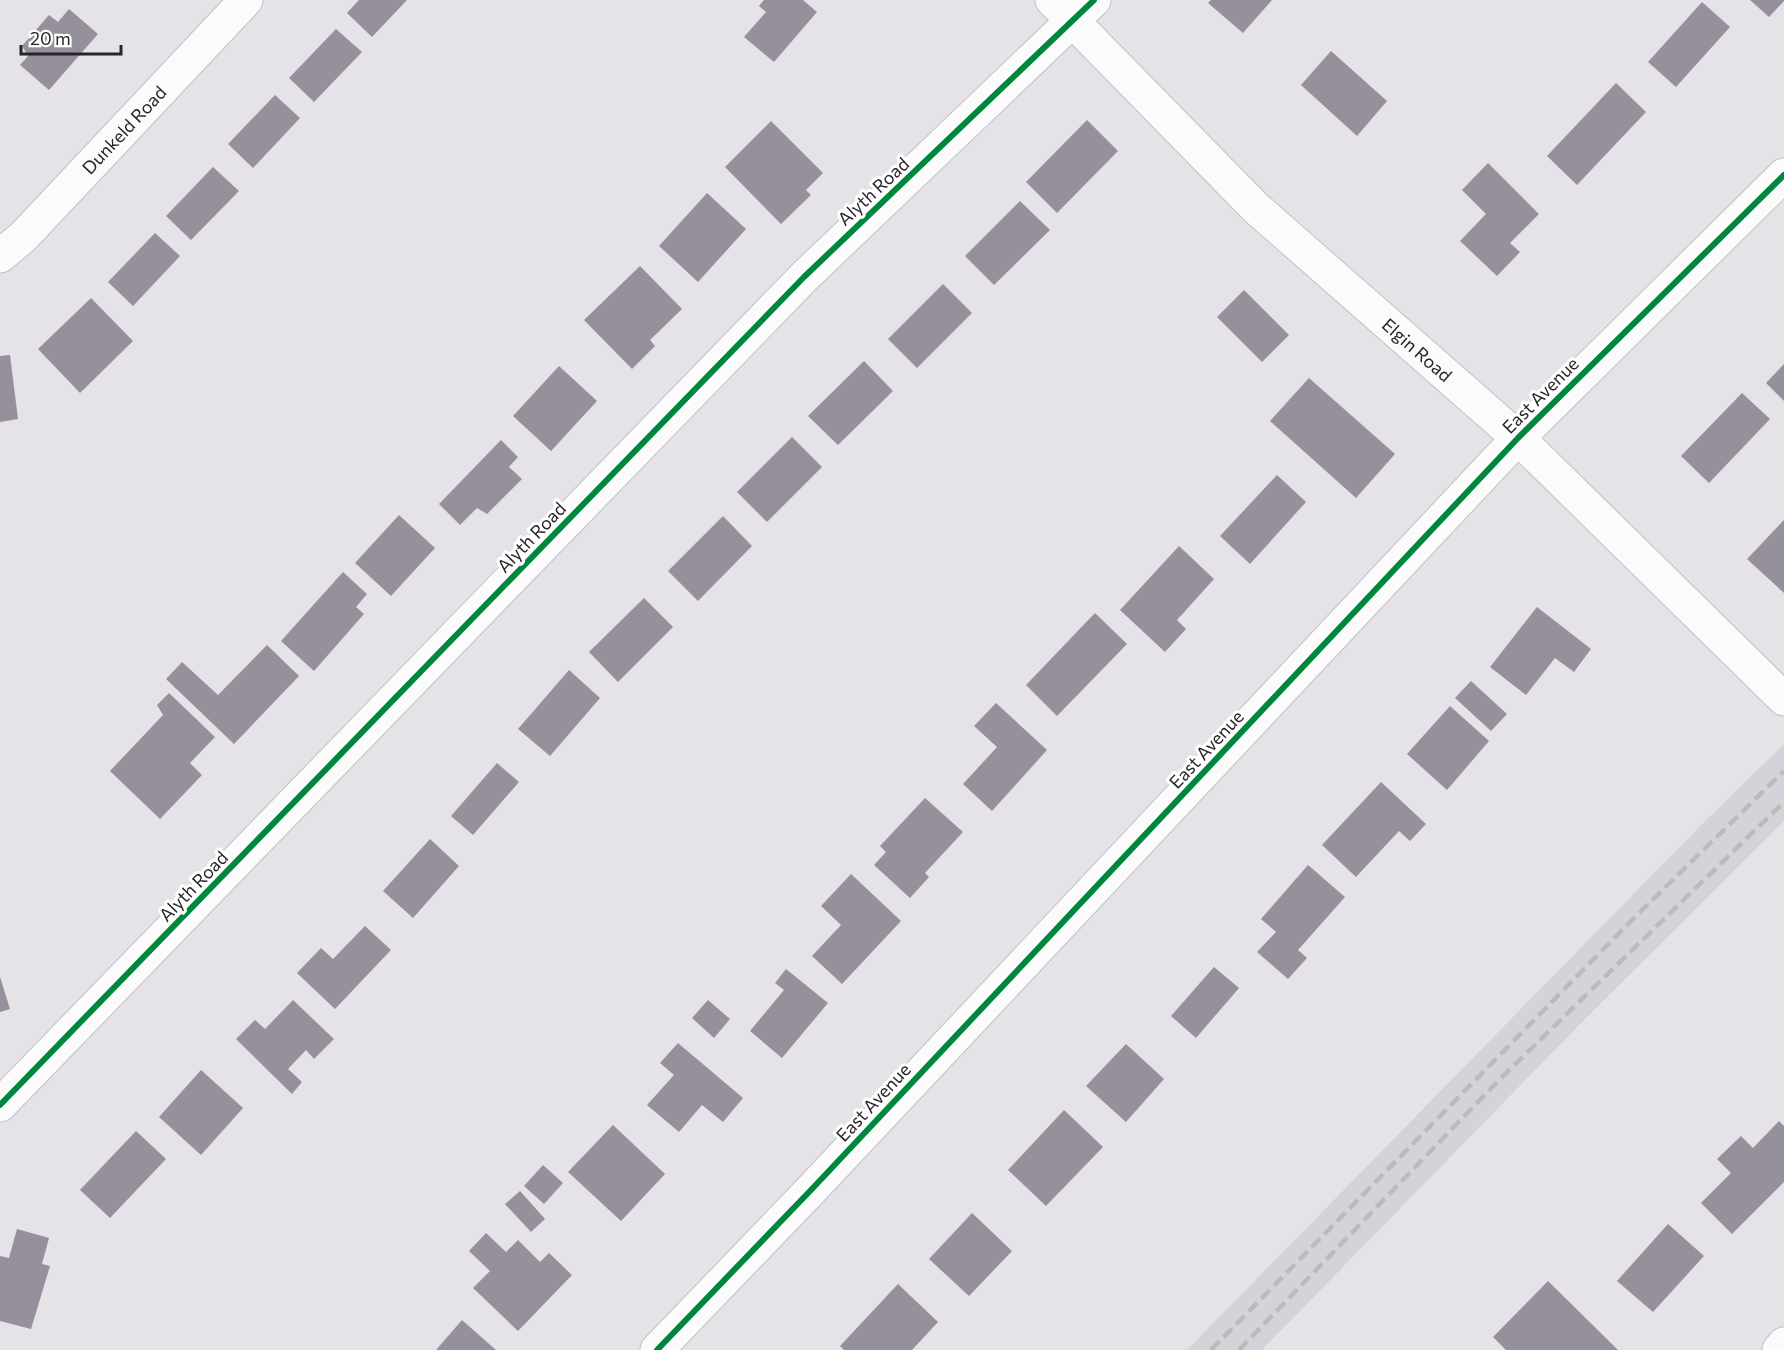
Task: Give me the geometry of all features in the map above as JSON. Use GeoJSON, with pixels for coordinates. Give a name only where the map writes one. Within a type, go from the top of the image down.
{"type":"FeatureCollection","features":[{"type":"Feature","properties":{"kind":"street","name":"Dunkeld Road"},"geometry":{"type":"LineString","coordinates":[[0,256],[23,237],[246,0]]}},
{"type":"Feature","properties":{"kind":"street","name":"Elgin Road"},"geometry":{"type":"LineString","coordinates":[[1073,7],[1256,208],[1518,438],[1775,689]]}},
{"type":"Feature","properties":{"kind":"street","name":"Alyth Road"},"geometry":{"type":"LineString","coordinates":[[0,1105],[804,277],[1073,7]]}},
{"type":"Feature","properties":{"kind":"street","name":"East Avenue"},"geometry":{"type":"LineString","coordinates":[[657,1350],[1518,438],[1784,175]]}},
{"type":"Feature","properties":{"kind":"street"},"geometry":{"type":"LineString","coordinates":[[1779,1350],[1784,1344]]}},
{"type":"Feature","properties":{"kind":"shaded area"},"geometry":{"type":"Polygon","coordinates":[[[1784,744],[1784,821],[1585,1019],[1262,1350],[1187,1350],[1701,825],[1784,744]]]}},
{"type":"Feature","properties":{"kind":"building"},"geometry":{"type":"Polygon","coordinates":[[[359,0],[407,0],[372,37],[347,13],[359,0]]]}},
{"type":"Feature","properties":{"kind":"building"},"geometry":{"type":"Polygon","coordinates":[[[764,0],[803,0],[817,12],[774,62],[744,37],[766,12],[759,6],[764,0]]]}},
{"type":"Feature","properties":{"kind":"building"},"geometry":{"type":"Polygon","coordinates":[[[1211,0],[1272,0],[1243,33],[1208,3],[1211,0]]]}},
{"type":"Feature","properties":{"kind":"building"},"geometry":{"type":"Polygon","coordinates":[[[1750,0],[1784,0],[1784,1],[1769,17],[1750,0]]]}},
{"type":"Feature","properties":{"kind":"building"},"geometry":{"type":"Polygon","coordinates":[[[1702,2],[1730,27],[1676,87],[1648,62],[1702,2]]]}},
{"type":"Feature","properties":{"kind":"building"},"geometry":{"type":"Polygon","coordinates":[[[69,9],[98,34],[49,90],[20,65],[28,56],[22,46],[49,15],[58,22],[69,9]]]}},
{"type":"Feature","properties":{"kind":"building"},"geometry":{"type":"Polygon","coordinates":[[[336,29],[362,52],[314,102],[289,78],[336,29]]]}},
{"type":"Feature","properties":{"kind":"building"},"geometry":{"type":"Polygon","coordinates":[[[1331,51],[1387,101],[1357,136],[1301,85],[1331,51]]]}},
{"type":"Feature","properties":{"kind":"building"},"geometry":{"type":"Polygon","coordinates":[[[1616,83],[1646,112],[1577,185],[1547,156],[1616,83]]]}},
{"type":"Feature","properties":{"kind":"building"},"geometry":{"type":"Polygon","coordinates":[[[275,95],[300,118],[253,168],[228,144],[275,95]]]}},
{"type":"Feature","properties":{"kind":"building"},"geometry":{"type":"Polygon","coordinates":[[[1087,120],[1118,151],[1057,213],[1026,182],[1087,120]]]}},
{"type":"Feature","properties":{"kind":"building"},"geometry":{"type":"Polygon","coordinates":[[[771,121],[823,173],[806,190],[811,195],[781,224],[725,167],[771,121]]]}},
{"type":"Feature","properties":{"kind":"building"},"geometry":{"type":"Polygon","coordinates":[[[1488,163],[1539,214],[1510,243],[1520,252],[1497,276],[1460,241],[1486,214],[1462,190],[1488,163]]]}},
{"type":"Feature","properties":{"kind":"building"},"geometry":{"type":"Polygon","coordinates":[[[213,167],[239,191],[191,240],[166,216],[213,167]]]}},
{"type":"Feature","properties":{"kind":"building"},"geometry":{"type":"Polygon","coordinates":[[[707,193],[746,229],[698,282],[659,246],[707,193]]]}},
{"type":"Feature","properties":{"kind":"building"},"geometry":{"type":"Polygon","coordinates":[[[1020,201],[1050,230],[994,285],[965,256],[1020,201]]]}},
{"type":"Feature","properties":{"kind":"building"},"geometry":{"type":"Polygon","coordinates":[[[155,233],[180,256],[133,306],[108,282],[155,233]]]}},
{"type":"Feature","properties":{"kind":"building"},"geometry":{"type":"Polygon","coordinates":[[[640,266],[682,309],[650,340],[655,346],[632,369],[584,320],[640,266]]]}},
{"type":"Feature","properties":{"kind":"building"},"geometry":{"type":"Polygon","coordinates":[[[943,284],[972,313],[917,368],[888,339],[943,284]]]}},
{"type":"Feature","properties":{"kind":"building"},"geometry":{"type":"Polygon","coordinates":[[[1244,290],[1289,335],[1262,362],[1217,317],[1244,290]]]}},
{"type":"Feature","properties":{"kind":"building"},"geometry":{"type":"Polygon","coordinates":[[[91,298],[133,341],[80,393],[38,349],[91,298]]]}},
{"type":"Feature","properties":{"kind":"building"},"geometry":{"type":"Polygon","coordinates":[[[10,355],[18,419],[0,422],[0,356],[10,355]]]}},
{"type":"Feature","properties":{"kind":"building"},"geometry":{"type":"Polygon","coordinates":[[[864,361],[893,391],[838,445],[808,416],[864,361]]]}},
{"type":"Feature","properties":{"kind":"building"},"geometry":{"type":"Polygon","coordinates":[[[1784,364],[1784,401],[1766,383],[1784,364]]]}},
{"type":"Feature","properties":{"kind":"building"},"geometry":{"type":"Polygon","coordinates":[[[559,366],[597,401],[551,451],[513,416],[559,366]]]}},
{"type":"Feature","properties":{"kind":"building"},"geometry":{"type":"Polygon","coordinates":[[[1309,378],[1395,454],[1356,498],[1270,421],[1309,378]]]}},
{"type":"Feature","properties":{"kind":"building"},"geometry":{"type":"Polygon","coordinates":[[[1742,393],[1770,419],[1709,483],[1681,456],[1742,393]]]}},
{"type":"Feature","properties":{"kind":"building"},"geometry":{"type":"Polygon","coordinates":[[[792,437],[822,467],[767,522],[737,492],[792,437]]]}},
{"type":"Feature","properties":{"kind":"building"},"geometry":{"type":"Polygon","coordinates":[[[501,440],[518,457],[509,467],[522,479],[487,514],[477,508],[460,525],[439,504],[501,440]]]}},
{"type":"Feature","properties":{"kind":"building"},"geometry":{"type":"Polygon","coordinates":[[[1277,475],[1306,502],[1250,564],[1220,536],[1277,475]]]}},
{"type":"Feature","properties":{"kind":"building"},"geometry":{"type":"Polygon","coordinates":[[[399,515],[435,548],[391,596],[355,563],[399,515]]]}},
{"type":"Feature","properties":{"kind":"building"},"geometry":{"type":"Polygon","coordinates":[[[723,516],[752,546],[698,601],[668,571],[723,516]]]}},
{"type":"Feature","properties":{"kind":"building"},"geometry":{"type":"Polygon","coordinates":[[[1784,520],[1784,593],[1747,559],[1784,520]]]}},
{"type":"Feature","properties":{"kind":"building"},"geometry":{"type":"Polygon","coordinates":[[[1179,546],[1214,579],[1177,620],[1186,629],[1165,652],[1120,610],[1179,546]]]}},
{"type":"Feature","properties":{"kind":"building"},"geometry":{"type":"Polygon","coordinates":[[[343,572],[367,594],[356,607],[364,614],[314,671],[281,641],[343,572]]]}},
{"type":"Feature","properties":{"kind":"building"},"geometry":{"type":"Polygon","coordinates":[[[644,598],[673,627],[618,682],[589,652],[644,598]]]}},
{"type":"Feature","properties":{"kind":"building"},"geometry":{"type":"Polygon","coordinates":[[[1537,607],[1591,649],[1574,672],[1555,658],[1526,695],[1490,667],[1537,607]]]}},
{"type":"Feature","properties":{"kind":"building"},"geometry":{"type":"Polygon","coordinates":[[[1095,613],[1127,644],[1057,716],[1026,685],[1095,613]]]}},
{"type":"Feature","properties":{"kind":"building"},"geometry":{"type":"Polygon","coordinates":[[[267,645],[299,676],[234,744],[166,679],[182,662],[218,695],[267,645]]]}},
{"type":"Feature","properties":{"kind":"building"},"geometry":{"type":"Polygon","coordinates":[[[569,670],[600,698],[550,756],[518,729],[569,670]]]}},
{"type":"Feature","properties":{"kind":"building"},"geometry":{"type":"Polygon","coordinates":[[[1471,681],[1507,714],[1491,731],[1455,698],[1471,681]]]}},
{"type":"Feature","properties":{"kind":"building"},"geometry":{"type":"Polygon","coordinates":[[[169,693],[215,737],[190,763],[202,775],[160,819],[110,771],[163,715],[157,705],[169,693]]]}},
{"type":"Feature","properties":{"kind":"building"},"geometry":{"type":"Polygon","coordinates":[[[996,703],[1047,750],[992,811],[963,784],[997,747],[974,726],[996,703]]]}},
{"type":"Feature","properties":{"kind":"building"},"geometry":{"type":"Polygon","coordinates":[[[1450,706],[1489,741],[1447,790],[1407,754],[1450,706]]]}},
{"type":"Feature","properties":{"kind":"building"},"geometry":{"type":"Polygon","coordinates":[[[497,763],[519,782],[473,835],[451,816],[497,763]]]}},
{"type":"Feature","properties":{"kind":"building"},"geometry":{"type":"Polygon","coordinates":[[[1381,782],[1426,824],[1410,841],[1399,831],[1356,877],[1322,845],[1381,782]]]}},
{"type":"Feature","properties":{"kind":"building"},"geometry":{"type":"Polygon","coordinates":[[[925,798],[963,832],[925,873],[929,877],[910,898],[874,865],[886,852],[880,846],[925,798]]]}},
{"type":"Feature","properties":{"kind":"building"},"geometry":{"type":"Polygon","coordinates":[[[430,839],[459,866],[413,918],[383,891],[430,839]]]}},
{"type":"Feature","properties":{"kind":"building"},"geometry":{"type":"Polygon","coordinates":[[[1308,865],[1345,897],[1298,950],[1307,958],[1288,979],[1257,952],[1276,932],[1261,919],[1308,865]]]}},
{"type":"Feature","properties":{"kind":"building"},"geometry":{"type":"Polygon","coordinates":[[[851,874],[901,921],[842,984],[812,956],[841,925],[821,906],[851,874]]]}},
{"type":"Feature","properties":{"kind":"building"},"geometry":{"type":"Polygon","coordinates":[[[365,926],[391,950],[335,1009],[297,973],[321,948],[333,959],[365,926]]]}},
{"type":"Feature","properties":{"kind":"building"},"geometry":{"type":"Polygon","coordinates":[[[1214,967],[1239,988],[1196,1038],[1171,1016],[1214,967]]]}},
{"type":"Feature","properties":{"kind":"building"},"geometry":{"type":"Polygon","coordinates":[[[786,969],[828,1003],[782,1058],[750,1031],[784,990],[775,983],[786,969]]]}},
{"type":"Feature","properties":{"kind":"building"},"geometry":{"type":"Polygon","coordinates":[[[0,977],[10,1009],[0,1012],[0,977]]]}},
{"type":"Feature","properties":{"kind":"building"},"geometry":{"type":"Polygon","coordinates":[[[293,1000],[334,1039],[314,1059],[306,1050],[288,1069],[302,1082],[292,1094],[236,1039],[255,1020],[265,1029],[293,1000]]]}},
{"type":"Feature","properties":{"kind":"building"},"geometry":{"type":"Polygon","coordinates":[[[708,1000],[730,1019],[714,1038],[692,1018],[708,1000]]]}},
{"type":"Feature","properties":{"kind":"building"},"geometry":{"type":"Polygon","coordinates":[[[678,1043],[743,1098],[723,1122],[702,1105],[679,1132],[647,1105],[674,1075],[660,1063],[678,1043]]]}},
{"type":"Feature","properties":{"kind":"building"},"geometry":{"type":"Polygon","coordinates":[[[1126,1044],[1164,1079],[1126,1122],[1086,1086],[1126,1044]]]}},
{"type":"Feature","properties":{"kind":"building"},"geometry":{"type":"Polygon","coordinates":[[[201,1070],[243,1108],[201,1155],[159,1117],[201,1070]]]}},
{"type":"Feature","properties":{"kind":"building"},"geometry":{"type":"Polygon","coordinates":[[[1064,1110],[1103,1147],[1046,1206],[1008,1170],[1064,1110]]]}},
{"type":"Feature","properties":{"kind":"building"},"geometry":{"type":"Polygon","coordinates":[[[1779,1121],[1784,1126],[1784,1182],[1732,1234],[1701,1203],[1731,1173],[1717,1159],[1741,1136],[1753,1148],[1779,1121]]]}},
{"type":"Feature","properties":{"kind":"building"},"geometry":{"type":"Polygon","coordinates":[[[613,1125],[665,1174],[621,1221],[568,1172],[613,1125]]]}},
{"type":"Feature","properties":{"kind":"building"},"geometry":{"type":"Polygon","coordinates":[[[136,1131],[166,1159],[110,1218],[80,1190],[136,1131]]]}},
{"type":"Feature","properties":{"kind":"building"},"geometry":{"type":"Polygon","coordinates":[[[543,1165],[563,1183],[544,1204],[524,1186],[543,1165]]]}},
{"type":"Feature","properties":{"kind":"building"},"geometry":{"type":"Polygon","coordinates":[[[520,1191],[545,1219],[531,1232],[505,1204],[520,1191]]]}},
{"type":"Feature","properties":{"kind":"building"},"geometry":{"type":"Polygon","coordinates":[[[972,1213],[1012,1251],[969,1296],[929,1259],[972,1213]]]}},
{"type":"Feature","properties":{"kind":"building"},"geometry":{"type":"Polygon","coordinates":[[[1668,1224],[1704,1256],[1653,1312],[1617,1281],[1668,1224]]]}},
{"type":"Feature","properties":{"kind":"building"},"geometry":{"type":"Polygon","coordinates":[[[17,1229],[49,1238],[42,1264],[50,1266],[31,1329],[0,1321],[0,1256],[9,1258],[17,1229]]]}},
{"type":"Feature","properties":{"kind":"building"},"geometry":{"type":"Polygon","coordinates":[[[486,1233],[506,1252],[518,1240],[540,1262],[549,1253],[572,1275],[518,1331],[473,1288],[490,1271],[469,1251],[486,1233]]]}},
{"type":"Feature","properties":{"kind":"building"},"geometry":{"type":"Polygon","coordinates":[[[1548,1281],[1618,1350],[1506,1350],[1493,1337],[1548,1281]]]}},
{"type":"Feature","properties":{"kind":"building"},"geometry":{"type":"Polygon","coordinates":[[[898,1284],[938,1322],[912,1350],[844,1350],[840,1346],[898,1284]]]}},
{"type":"Feature","properties":{"kind":"building"},"geometry":{"type":"Polygon","coordinates":[[[462,1320],[496,1350],[436,1350],[462,1320]]]}},
{"type":"Feature","properties":{"kind":"railway"},"geometry":{"type":"LineString","coordinates":[[1211,1350],[1633,919],[1784,771]]}},
{"type":"Feature","properties":{"kind":"railway"},"geometry":{"type":"LineString","coordinates":[[1239,1350],[1501,1078],[1784,802]]}},
{"type":"Feature","properties":{"kind":"cycle path"},"geometry":{"type":"LineString","coordinates":[[0,1105],[804,277],[1094,0]]}},
{"type":"Feature","properties":{"kind":"cycle path"},"geometry":{"type":"LineString","coordinates":[[657,1350],[811,1190],[1518,438],[1784,175]]}}]}
